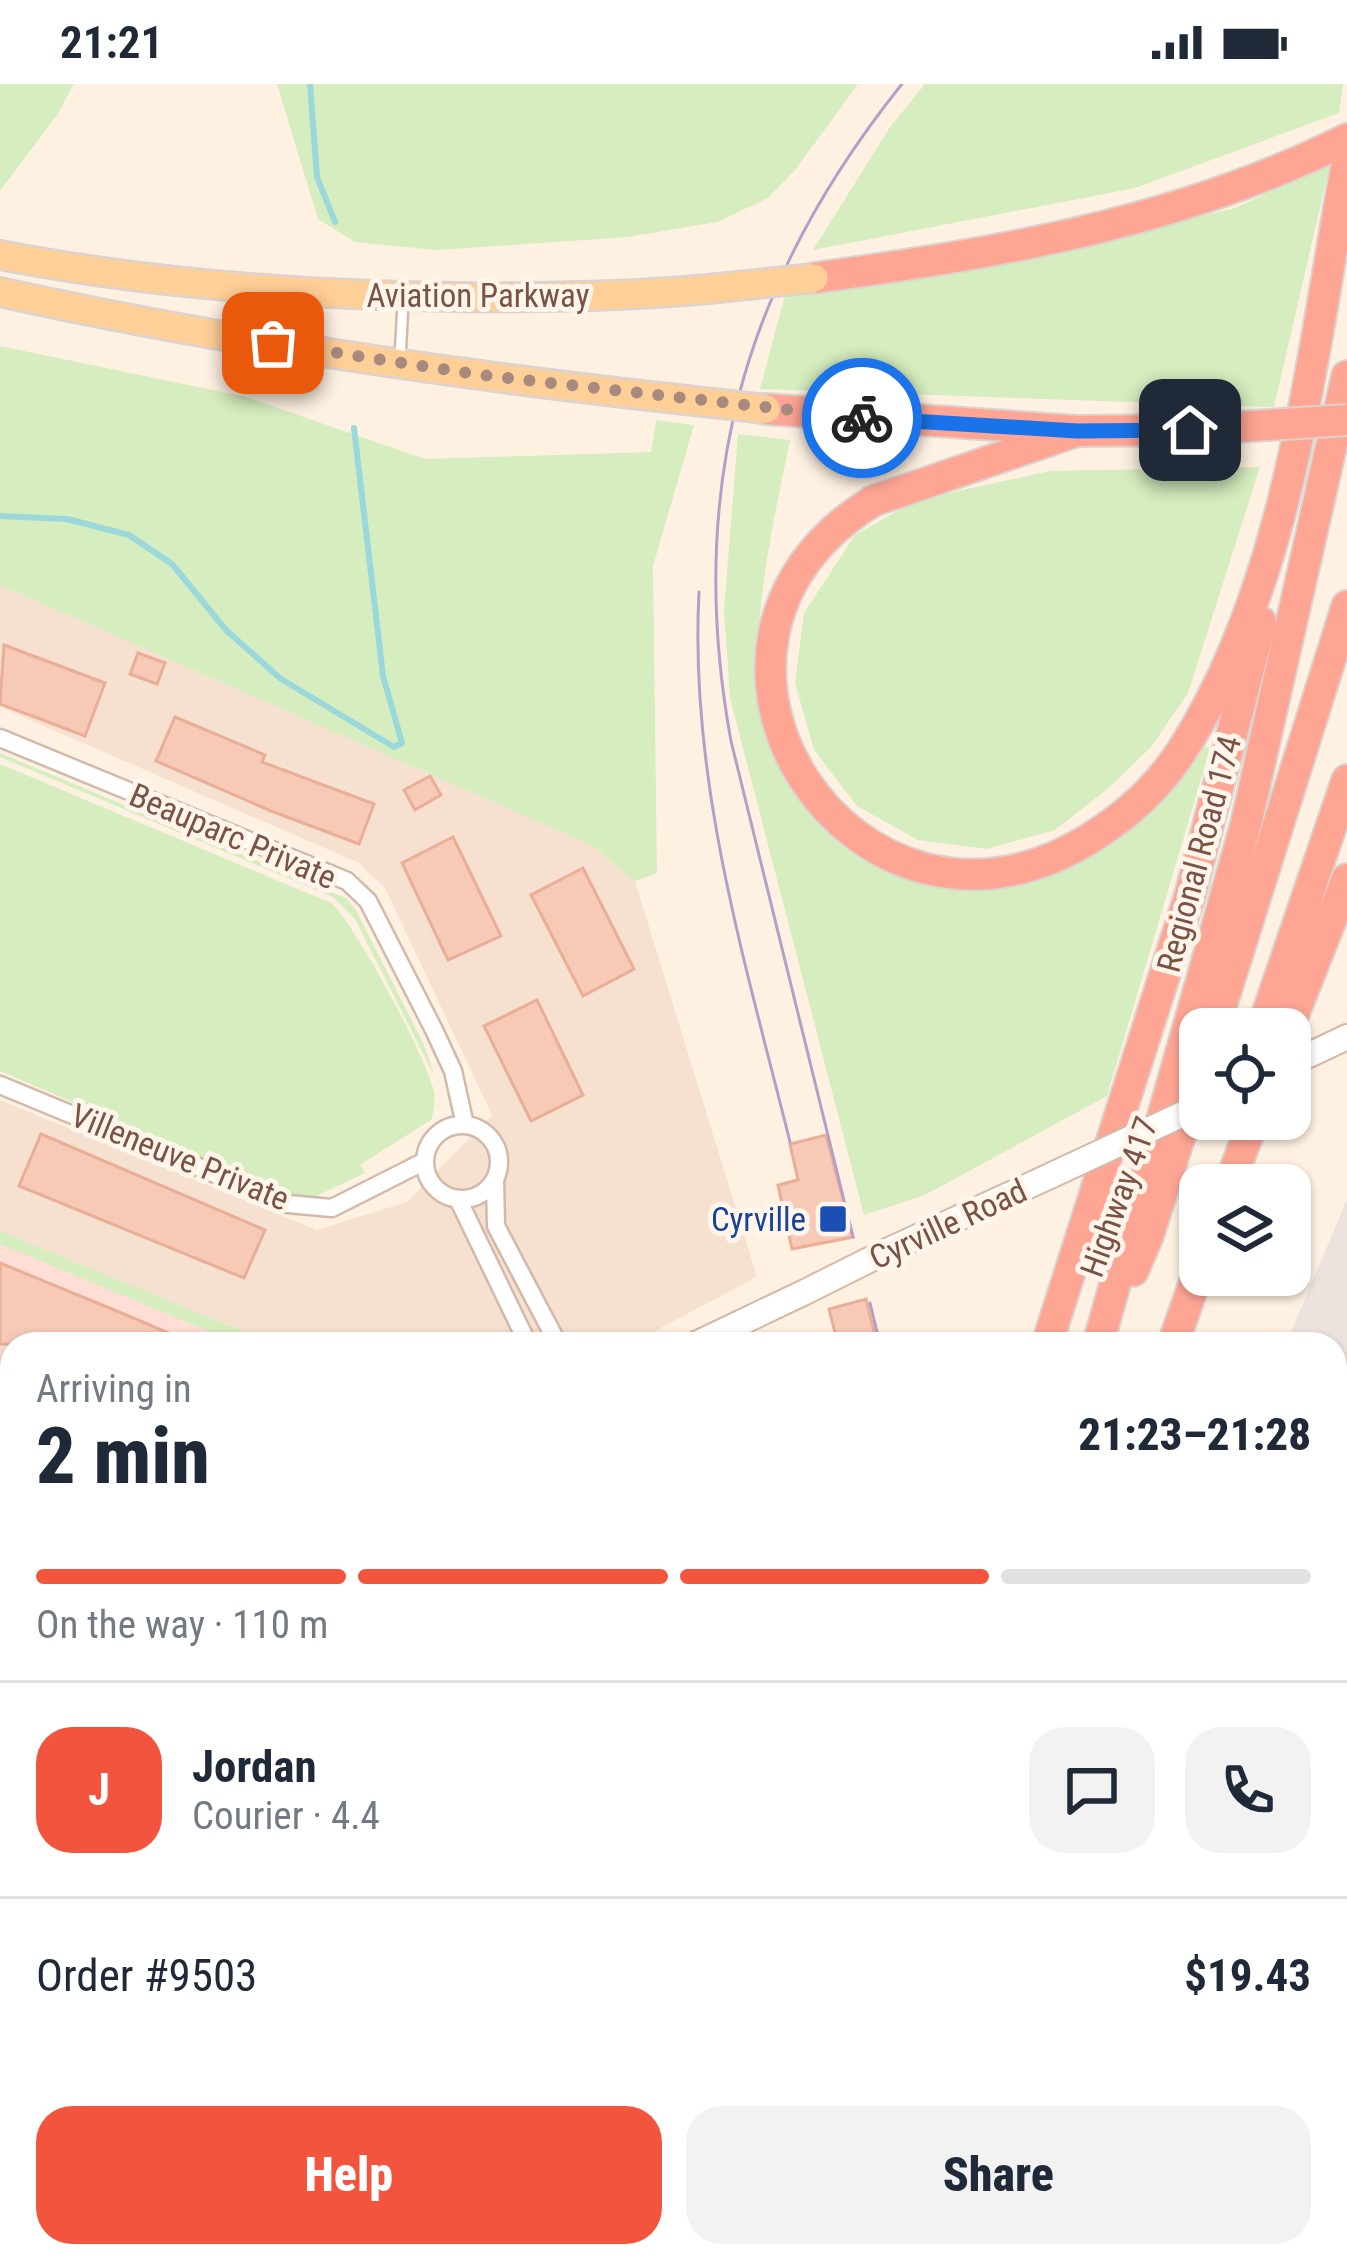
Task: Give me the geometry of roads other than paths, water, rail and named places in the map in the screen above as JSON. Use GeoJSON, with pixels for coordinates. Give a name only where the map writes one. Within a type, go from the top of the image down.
{"type":"FeatureCollection","features":[{"type":"Feature","properties":{"kind":"highway"},"geometry":{"type":"LineString","coordinates":[[814,278],[1066,237],[1174,210],[1261,179],[1347,139]]}},
{"type":"Feature","properties":{"kind":"highway"},"geometry":{"type":"LineString","coordinates":[[1077,431],[872,500],[823,538],[788,585],[771,637],[774,701],[783,745],[820,804],[873,849],[914,867],[982,874],[1054,858],[1122,816],[1162,778],[1193,733],[1231,656],[1272,540],[1347,163]]}},
{"type":"Feature","properties":{"kind":"highway","name":"Regional Road 174"},"geometry":{"type":"LineString","coordinates":[[1103,1332],[1246,824],[1347,376]]}},
{"type":"Feature","properties":{"kind":"highway"},"geometry":{"type":"LineString","coordinates":[[766,409],[1077,431],[1190,430],[1347,420]]}},
{"type":"Feature","properties":{"kind":"highway"},"geometry":{"type":"LineString","coordinates":[[1050,1332],[1190,895],[1274,570],[1272,540]]}},
{"type":"Feature","properties":{"kind":"highway"},"geometry":{"type":"LineString","coordinates":[[1221,1008],[1347,605]]}},
{"type":"Feature","properties":{"kind":"highway"},"geometry":{"type":"LineString","coordinates":[[1269,1008],[1347,780]]}},
{"type":"Feature","properties":{"kind":"highway"},"geometry":{"type":"LineString","coordinates":[[1296,1008],[1347,879]]}},
{"type":"Feature","properties":{"kind":"highway","name":"Highway 417"},"geometry":{"type":"LineString","coordinates":[[1105,1332],[1148,1236],[1179,1138]]}},
{"type":"Feature","properties":{"kind":"highway"},"geometry":{"type":"LineString","coordinates":[[1176,1332],[1189,1296]]}},
{"type":"Feature","properties":{"kind":"main road","name":"Aviation Parkway"},"geometry":{"type":"LineString","coordinates":[[0,255],[204,283],[403,296],[618,295],[814,278]]}},
{"type":"Feature","properties":{"kind":"main road","name":"Aviation Parkway"},"geometry":{"type":"LineString","coordinates":[[0,292],[188,330],[400,363],[766,409]]}},
{"type":"Feature","properties":{"kind":"main road"},"geometry":{"type":"LineString","coordinates":[[1311,1054],[1347,1037]]}},
{"type":"Feature","properties":{"kind":"main road","name":"Cyrville Road"},"geometry":{"type":"LineString","coordinates":[[721,1332],[1179,1116]]}},
{"type":"Feature","properties":{"kind":"street","name":"Beauparc Private"},"geometry":{"type":"LineString","coordinates":[[0,738],[346,881],[368,901],[434,1030],[453,1071],[466,1125]]}},
{"type":"Feature","properties":{"kind":"street","name":"Villeneuve Private"},"geometry":{"type":"LineString","coordinates":[[0,1085],[288,1204],[332,1208],[424,1161]]}},
{"type":"Feature","properties":{"kind":"street"},"geometry":{"type":"LineString","coordinates":[[495,1180],[473,1198],[458,1199],[433,1186],[424,1161],[429,1144],[438,1133],[466,1125],[491,1138],[499,1166],[496,1226],[552,1332]]}},
{"type":"Feature","properties":{"kind":"street"},"geometry":{"type":"LineString","coordinates":[[458,1199],[522,1332]]}},
{"type":"Feature","properties":{"kind":"lane"},"geometry":{"type":"LineString","coordinates":[[400,363],[403,296]]}},
{"type":"Feature","properties":{"kind":"waterway"},"geometry":{"type":"LineString","coordinates":[[310,84],[317,177],[335,222]]}},
{"type":"Feature","properties":{"kind":"waterway"},"geometry":{"type":"LineString","coordinates":[[0,516],[67,519],[129,535],[172,564],[226,630],[281,679],[394,747],[402,743],[383,676],[354,428]]}},
{"type":"Feature","properties":{"kind":"tram line"},"geometry":{"type":"LineString","coordinates":[[853,1237],[731,741],[719,649],[716,560],[723,475],[740,393],[766,313],[802,235],[847,159],[902,84]]}},
{"type":"Feature","properties":{"kind":"tram line"},"geometry":{"type":"LineString","coordinates":[[699,592],[698,662],[712,801],[739,938],[790,1142]]}},
{"type":"Feature","properties":{"kind":"tram line"},"geometry":{"type":"LineString","coordinates":[[870,1303],[877,1332]]}},
{"type":"Feature","properties":{"kind":"place","name":"Cyrville"},"geometry":{"type":"Point","coordinates":[833,1219]}}]}
